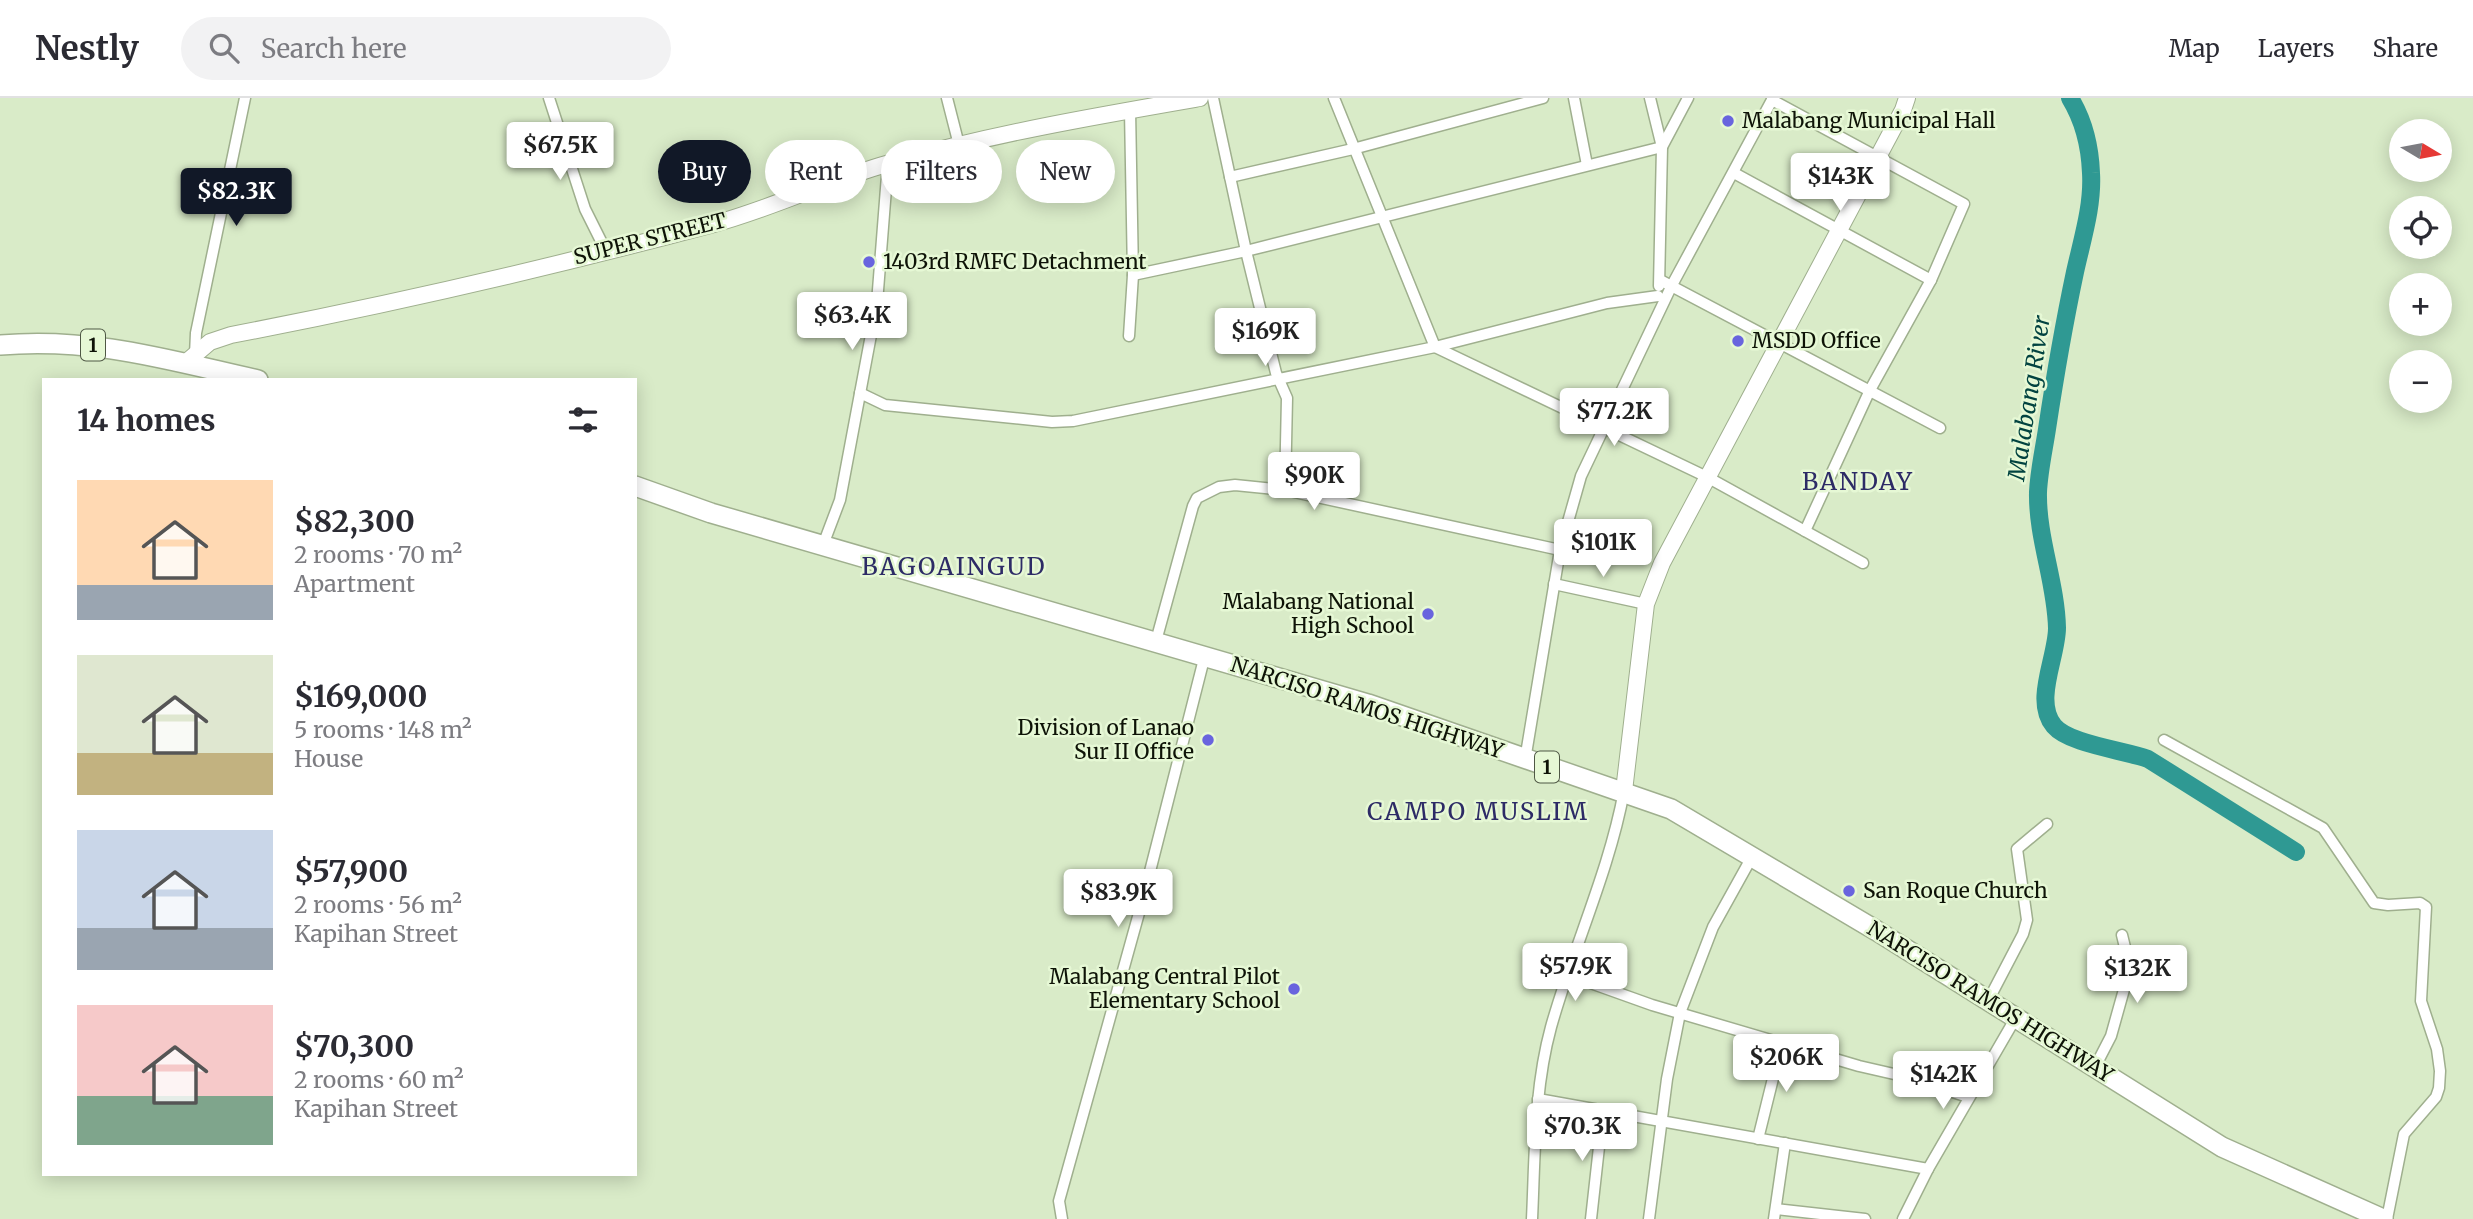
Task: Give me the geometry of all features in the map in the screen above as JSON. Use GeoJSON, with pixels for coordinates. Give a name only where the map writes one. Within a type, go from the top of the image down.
{"type":"FeatureCollection","features":[{"type":"Feature","properties":{"kind":"highway","name":"1"},"geometry":{"type":"LineString","coordinates":[[0,345],[79,343],[190,359],[252,378]]}},
{"type":"Feature","properties":{"kind":"highway","name":"NARCISO RAMOS HIGHWAY"},"geometry":{"type":"LineString","coordinates":[[637,487],[711,513],[1368,704],[1671,809],[1753,855],[2222,1147],[2385,1219]]}},
{"type":"Feature","properties":{"kind":"street"},"geometry":{"type":"LineString","coordinates":[[190,359],[245,98]]}},
{"type":"Feature","properties":{"kind":"street"},"geometry":{"type":"LineString","coordinates":[[549,98],[585,209],[606,251]]}},
{"type":"Feature","properties":{"kind":"street"},"geometry":{"type":"LineString","coordinates":[[947,98],[958,140]]}},
{"type":"Feature","properties":{"kind":"street","name":"SUPER STREET"},"geometry":{"type":"LineString","coordinates":[[983,140],[1200,98]]}},
{"type":"Feature","properties":{"kind":"street"},"geometry":{"type":"LineString","coordinates":[[1213,98],[1246,251],[1289,411],[1286,490]]}},
{"type":"Feature","properties":{"kind":"street"},"geometry":{"type":"LineString","coordinates":[[1334,98],[1435,347],[1707,477],[1863,563]]}},
{"type":"Feature","properties":{"kind":"street"},"geometry":{"type":"LineString","coordinates":[[1230,177],[1353,149],[1543,98]]}},
{"type":"Feature","properties":{"kind":"street"},"geometry":{"type":"LineString","coordinates":[[1574,98],[1587,165]]}},
{"type":"Feature","properties":{"kind":"street"},"geometry":{"type":"LineString","coordinates":[[1650,98],[1662,147],[1658,315]]}},
{"type":"Feature","properties":{"kind":"street"},"geometry":{"type":"LineString","coordinates":[[1133,275],[1246,251],[1662,147],[1688,98]]}},
{"type":"Feature","properties":{"kind":"street"},"geometry":{"type":"LineString","coordinates":[[1532,1219],[1538,1099],[1548,1038],[1616,830],[1624,791],[1646,604],[1662,563],[1907,98]]}},
{"type":"Feature","properties":{"kind":"street"},"geometry":{"type":"LineString","coordinates":[[1525,760],[1560,550],[1581,476],[1672,285],[1773,99],[1964,204],[1931,280],[1870,390],[1805,531]]}},
{"type":"Feature","properties":{"kind":"street"},"geometry":{"type":"LineString","coordinates":[[1129,336],[1133,275],[1130,110]]}},
{"type":"Feature","properties":{"kind":"street","name":"SUPER STREET"},"geometry":{"type":"LineString","coordinates":[[190,359],[210,342],[231,335],[403,300],[606,251],[780,204],[881,166]]}},
{"type":"Feature","properties":{"kind":"street"},"geometry":{"type":"LineString","coordinates":[[1734,173],[1931,280]]}},
{"type":"Feature","properties":{"kind":"street"},"geometry":{"type":"LineString","coordinates":[[823,545],[840,500],[880,287],[885,203]]}},
{"type":"Feature","properties":{"kind":"street"},"geometry":{"type":"LineString","coordinates":[[1660,280],[1940,428]]}},
{"type":"Feature","properties":{"kind":"street"},"geometry":{"type":"LineString","coordinates":[[860,393],[885,405],[1052,422],[1119,413],[1279,381],[1435,347],[1606,303],[1658,296]]}},
{"type":"Feature","properties":{"kind":"street"},"geometry":{"type":"LineString","coordinates":[[1156,641],[1197,498],[1219,487],[1235,485],[1286,490],[1560,550]]}},
{"type":"Feature","properties":{"kind":"street"},"geometry":{"type":"LineString","coordinates":[[1554,584],[1646,604]]}},
{"type":"Feature","properties":{"kind":"street"},"geometry":{"type":"LineString","coordinates":[[1062,1219],[1059,1201],[1147,883],[1205,655]]}},
{"type":"Feature","properties":{"kind":"street"},"geometry":{"type":"LineString","coordinates":[[2164,740],[2323,828],[2374,903],[2388,905],[2420,902],[2426,907],[2420,991],[2437,1049],[2439,1088],[2436,1097],[2404,1134],[2385,1219]]}},
{"type":"Feature","properties":{"kind":"street"},"geometry":{"type":"LineString","coordinates":[[1988,1001],[2023,934],[2027,920],[2017,849],[2047,824]]}},
{"type":"Feature","properties":{"kind":"street"},"geometry":{"type":"LineString","coordinates":[[1649,1219],[1667,1079],[1680,1013],[1713,927],[1753,855]]}},
{"type":"Feature","properties":{"kind":"street"},"geometry":{"type":"LineString","coordinates":[[2095,1067],[2111,1036],[2130,968],[2122,935]]}},
{"type":"Feature","properties":{"kind":"street"},"geometry":{"type":"LineString","coordinates":[[1568,975],[1680,1013],[1968,1097]]}},
{"type":"Feature","properties":{"kind":"street"},"geometry":{"type":"LineString","coordinates":[[1902,1219],[1968,1097],[2015,1019]]}},
{"type":"Feature","properties":{"kind":"street"},"geometry":{"type":"LineString","coordinates":[[1758,1139],[1782,1042]]}},
{"type":"Feature","properties":{"kind":"street"},"geometry":{"type":"LineString","coordinates":[[1538,1099],[1928,1169]]}},
{"type":"Feature","properties":{"kind":"street"},"geometry":{"type":"LineString","coordinates":[[1591,1219],[1604,1111]]}},
{"type":"Feature","properties":{"kind":"street"},"geometry":{"type":"LineString","coordinates":[[1785,1143],[1775,1214],[1865,1219]]}},
{"type":"Feature","properties":{"kind":"waterway","name":"Malabang River"},"geometry":{"type":"LineString","coordinates":[[2070,98],[2088,143],[2091,185],[2086,223],[2060,350],[2038,492],[2040,526],[2057,628],[2046,692],[2048,716],[2054,726],[2071,737],[2148,759],[2296,852]]}},
{"type":"Feature","properties":{"kind":"place","name":"Malabang Municipal Hall"},"geometry":{"type":"Point","coordinates":[1728,121]}},
{"type":"Feature","properties":{"kind":"place","name":"1403rd RMFC Detachment"},"geometry":{"type":"Point","coordinates":[869,262]}},
{"type":"Feature","properties":{"kind":"place","name":"MSDD Office"},"geometry":{"type":"Point","coordinates":[1738,341]}},
{"type":"Feature","properties":{"kind":"place","name":"Malabang National High School"},"geometry":{"type":"Point","coordinates":[1428,614]}},
{"type":"Feature","properties":{"kind":"place","name":"Division of Lanao Sur II Office"},"geometry":{"type":"Point","coordinates":[1208,740]}},
{"type":"Feature","properties":{"kind":"place","name":"San Roque Church"},"geometry":{"type":"Point","coordinates":[1849,891]}},
{"type":"Feature","properties":{"kind":"place","name":"Malabang Central Pilot Elementary School"},"geometry":{"type":"Point","coordinates":[1294,989]}},
{"type":"Feature","properties":{"kind":"district","name":"BANDAY"},"geometry":{"type":"Point","coordinates":[1858,482]}},
{"type":"Feature","properties":{"kind":"district","name":"BAGOAINGUD"},"geometry":{"type":"Point","coordinates":[954,567]}},
{"type":"Feature","properties":{"kind":"district","name":"CAMPO MUSLIM"},"geometry":{"type":"Point","coordinates":[1478,812]}}]}
